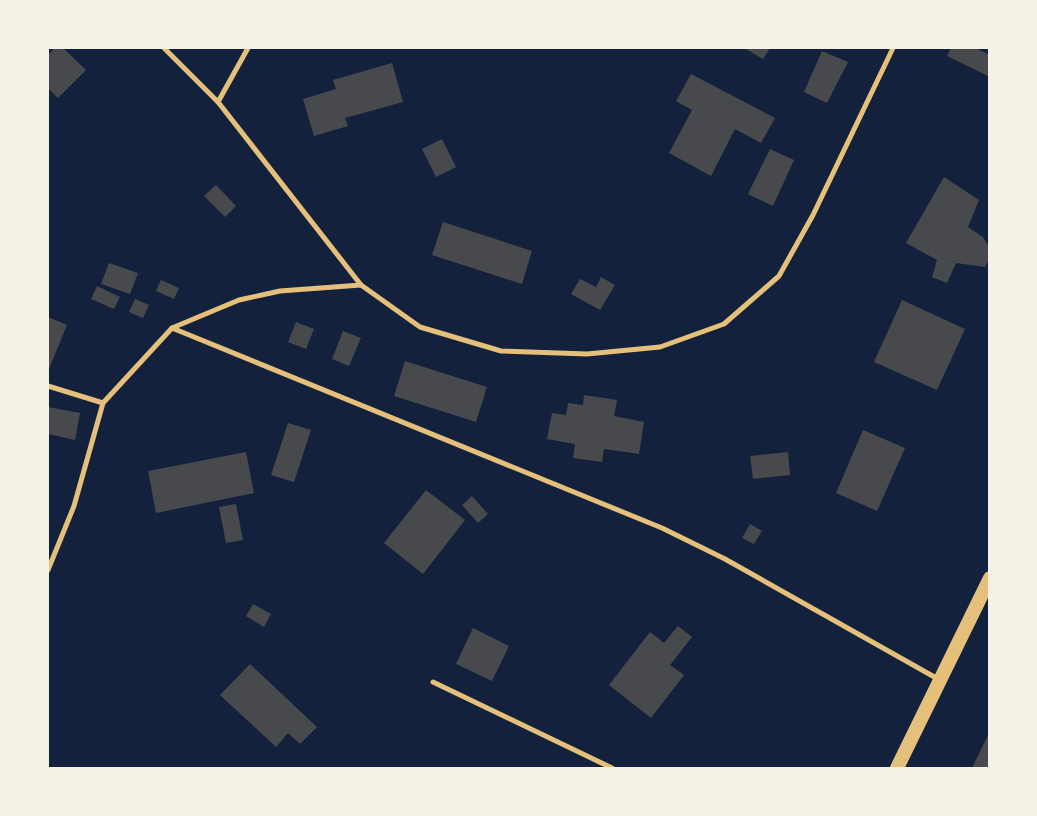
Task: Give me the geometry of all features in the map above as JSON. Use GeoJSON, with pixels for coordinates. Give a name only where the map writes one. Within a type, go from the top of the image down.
{"type":"FeatureCollection","features":[{"type":"Feature","properties":{"kind":"highway"},"geometry":{"type":"LineString","coordinates":[[897,768],[990,578]]}},
{"type":"Feature","properties":{"kind":"street"},"geometry":{"type":"LineString","coordinates":[[164,48],[218,102],[361,285],[420,327],[501,351],[587,354],[660,348],[724,324],[779,276],[813,215],[893,48]]}},
{"type":"Feature","properties":{"kind":"street"},"geometry":{"type":"LineString","coordinates":[[218,102],[248,48]]}},
{"type":"Feature","properties":{"kind":"street"},"geometry":{"type":"LineString","coordinates":[[48,570],[74,506],[103,403],[172,328],[239,300],[280,291],[361,285]]}},
{"type":"Feature","properties":{"kind":"street"},"geometry":{"type":"LineString","coordinates":[[172,328],[662,528],[725,559],[941,680]]}},
{"type":"Feature","properties":{"kind":"street"},"geometry":{"type":"LineString","coordinates":[[48,386],[103,403]]}},
{"type":"Feature","properties":{"kind":"street"},"geometry":{"type":"LineString","coordinates":[[433,682],[612,768]]}},
{"type":"Feature","properties":{"kind":"building"},"geometry":{"type":"Polygon","coordinates":[[[55,48],[63,48],[86,70],[58,98],[48,88],[48,55],[55,48]]]}},
{"type":"Feature","properties":{"kind":"building"},"geometry":{"type":"Polygon","coordinates":[[[744,48],[770,48],[763,59],[744,48]]]}},
{"type":"Feature","properties":{"kind":"building"},"geometry":{"type":"Polygon","coordinates":[[[951,48],[975,48],[990,55],[990,77],[947,56],[951,48]]]}},
{"type":"Feature","properties":{"kind":"building"},"geometry":{"type":"Polygon","coordinates":[[[822,51],[848,62],[827,103],[804,92],[822,51]]]}},
{"type":"Feature","properties":{"kind":"building"},"geometry":{"type":"Polygon","coordinates":[[[392,63],[403,102],[345,118],[348,126],[314,136],[303,99],[336,89],[333,80],[392,63]]]}},
{"type":"Feature","properties":{"kind":"building"},"geometry":{"type":"Polygon","coordinates":[[[691,74],[775,118],[761,143],[735,129],[711,176],[669,153],[692,110],[676,101],[691,74]]]}},
{"type":"Feature","properties":{"kind":"building"},"geometry":{"type":"Polygon","coordinates":[[[442,139],[456,167],[436,177],[422,149],[442,139]]]}},
{"type":"Feature","properties":{"kind":"building"},"geometry":{"type":"Polygon","coordinates":[[[770,149],[794,160],[773,206],[748,194],[770,149]]]}},
{"type":"Feature","properties":{"kind":"building"},"geometry":{"type":"Polygon","coordinates":[[[944,177],[979,200],[968,227],[983,237],[990,249],[990,257],[985,267],[956,263],[947,283],[932,277],[937,260],[906,243],[944,177]]]}},
{"type":"Feature","properties":{"kind":"building"},"geometry":{"type":"Polygon","coordinates":[[[216,185],[236,206],[225,217],[204,196],[216,185]]]}},
{"type":"Feature","properties":{"kind":"building"},"geometry":{"type":"Polygon","coordinates":[[[443,222],[532,251],[522,284],[432,255],[443,222]]]}},
{"type":"Feature","properties":{"kind":"building"},"geometry":{"type":"Polygon","coordinates":[[[109,263],[138,273],[130,294],[101,284],[109,263]]]}},
{"type":"Feature","properties":{"kind":"building"},"geometry":{"type":"Polygon","coordinates":[[[601,277],[615,285],[600,310],[571,294],[580,279],[596,287],[601,277]]]}},
{"type":"Feature","properties":{"kind":"building"},"geometry":{"type":"Polygon","coordinates":[[[161,280],[179,288],[174,299],[156,291],[161,280]]]}},
{"type":"Feature","properties":{"kind":"building"},"geometry":{"type":"Polygon","coordinates":[[[97,286],[120,297],[114,309],[91,299],[97,286]]]}},
{"type":"Feature","properties":{"kind":"building"},"geometry":{"type":"Polygon","coordinates":[[[135,299],[149,305],[143,318],[129,312],[135,299]]]}},
{"type":"Feature","properties":{"kind":"building"},"geometry":{"type":"Polygon","coordinates":[[[902,300],[965,329],[937,390],[874,362],[902,300]]]}},
{"type":"Feature","properties":{"kind":"building"},"geometry":{"type":"Polygon","coordinates":[[[48,317],[67,325],[49,369],[48,368],[48,317]]]}},
{"type":"Feature","properties":{"kind":"building"},"geometry":{"type":"Polygon","coordinates":[[[296,322],[314,329],[306,349],[288,342],[296,322]]]}},
{"type":"Feature","properties":{"kind":"building"},"geometry":{"type":"Polygon","coordinates":[[[343,331],[361,338],[349,366],[332,359],[343,331]]]}},
{"type":"Feature","properties":{"kind":"building"},"geometry":{"type":"Polygon","coordinates":[[[405,361],[487,387],[476,422],[394,396],[405,361]]]}},
{"type":"Feature","properties":{"kind":"building"},"geometry":{"type":"Polygon","coordinates":[[[584,395],[617,400],[614,416],[644,422],[639,454],[604,449],[602,462],[573,458],[575,444],[547,439],[552,413],[566,415],[568,403],[583,405],[584,395]]]}},
{"type":"Feature","properties":{"kind":"building"},"geometry":{"type":"Polygon","coordinates":[[[48,407],[80,413],[75,440],[48,434],[48,407]]]}},
{"type":"Feature","properties":{"kind":"building"},"geometry":{"type":"Polygon","coordinates":[[[288,423],[311,430],[294,482],[271,475],[288,423]]]}},
{"type":"Feature","properties":{"kind":"building"},"geometry":{"type":"Polygon","coordinates":[[[863,430],[905,448],[877,511],[836,493],[863,430]]]}},
{"type":"Feature","properties":{"kind":"building"},"geometry":{"type":"Polygon","coordinates":[[[246,452],[254,493],[156,513],[148,471],[246,452]]]}},
{"type":"Feature","properties":{"kind":"building"},"geometry":{"type":"Polygon","coordinates":[[[788,452],[790,475],[753,479],[750,456],[788,452]]]}},
{"type":"Feature","properties":{"kind":"building"},"geometry":{"type":"Polygon","coordinates":[[[426,490],[465,520],[423,574],[384,543],[426,490]]]}},
{"type":"Feature","properties":{"kind":"building"},"geometry":{"type":"Polygon","coordinates":[[[472,496],[488,514],[478,523],[462,505],[472,496]]]}},
{"type":"Feature","properties":{"kind":"building"},"geometry":{"type":"Polygon","coordinates":[[[236,504],[243,540],[226,543],[219,507],[236,504]]]}},
{"type":"Feature","properties":{"kind":"building"},"geometry":{"type":"Polygon","coordinates":[[[750,524],[762,531],[754,544],[742,538],[750,524]]]}},
{"type":"Feature","properties":{"kind":"building"},"geometry":{"type":"Polygon","coordinates":[[[253,604],[271,614],[264,627],[246,616],[253,604]]]}},
{"type":"Feature","properties":{"kind":"building"},"geometry":{"type":"Polygon","coordinates":[[[678,626],[692,637],[670,665],[684,675],[651,718],[609,685],[650,632],[664,643],[678,626]]]}},
{"type":"Feature","properties":{"kind":"building"},"geometry":{"type":"Polygon","coordinates":[[[473,628],[509,646],[492,681],[456,664],[473,628]]]}},
{"type":"Feature","properties":{"kind":"building"},"geometry":{"type":"Polygon","coordinates":[[[250,664],[317,727],[300,744],[288,733],[276,747],[220,695],[250,664]]]}},
{"type":"Feature","properties":{"kind":"building"},"geometry":{"type":"Polygon","coordinates":[[[990,731],[990,768],[972,768],[990,731]]]}}]}
